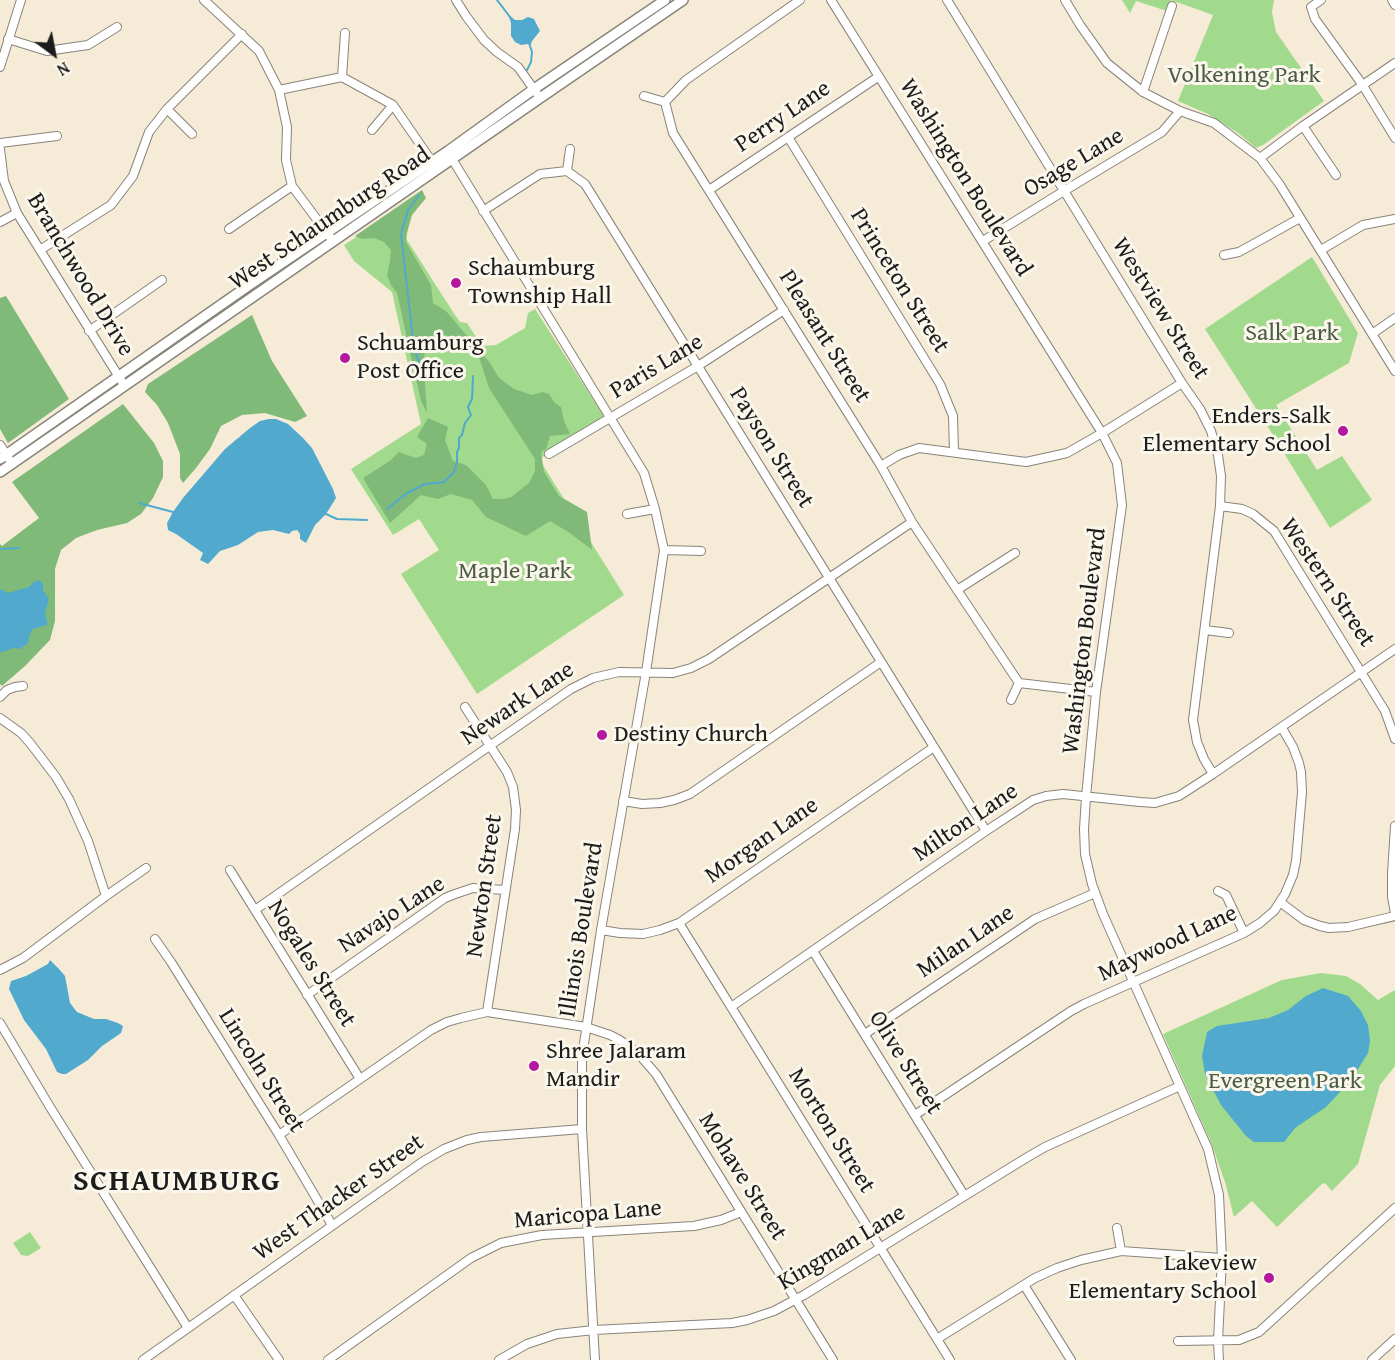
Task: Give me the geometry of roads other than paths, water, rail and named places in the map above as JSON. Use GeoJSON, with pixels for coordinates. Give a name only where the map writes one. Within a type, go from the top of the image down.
{"type":"FeatureCollection","features":[{"type":"Feature","properties":{"kind":"main road","name":"West Schaumburg Road"},"geometry":{"type":"LineString","coordinates":[[121,381],[334,242],[665,0]]}},
{"type":"Feature","properties":{"kind":"main road","name":"West Schaumburg Road"},"geometry":{"type":"LineString","coordinates":[[537,94],[683,0]]}},
{"type":"Feature","properties":{"kind":"main road","name":"West Schaumburg Road"},"geometry":{"type":"LineString","coordinates":[[4,463],[121,381],[248,286],[435,166]]}},
{"type":"Feature","properties":{"kind":"street"},"geometry":{"type":"LineString","coordinates":[[204,0],[259,51],[279,90],[287,127],[286,160],[292,186],[334,242]]}},
{"type":"Feature","properties":{"kind":"street"},"geometry":{"type":"LineString","coordinates":[[456,0],[484,40],[518,68],[537,94]]}},
{"type":"Feature","properties":{"kind":"street"},"geometry":{"type":"LineString","coordinates":[[644,96],[665,102],[686,80],[800,0]]}},
{"type":"Feature","properties":{"kind":"street","name":"Washington Boulevard"},"geometry":{"type":"LineString","coordinates":[[831,0],[1102,433],[1118,463],[1122,505],[1096,692],[1086,797],[1085,854],[1103,914],[1208,1149],[1220,1195],[1222,1258],[1219,1360]]}},
{"type":"Feature","properties":{"kind":"street","name":"Westview Street"},"geometry":{"type":"LineString","coordinates":[[947,0],[1200,409],[1211,431],[1221,476],[1220,506],[1193,720],[1197,742],[1214,774]]}},
{"type":"Feature","properties":{"kind":"street"},"geometry":{"type":"LineString","coordinates":[[1065,0],[1107,63],[1143,92],[1180,111],[1214,123],[1260,158],[1280,185],[1395,371]]}},
{"type":"Feature","properties":{"kind":"street"},"geometry":{"type":"LineString","coordinates":[[1322,0],[1311,8],[1315,19],[1362,84],[1395,138]]}},
{"type":"Feature","properties":{"kind":"street"},"geometry":{"type":"LineString","coordinates":[[1392,0],[1395,5]]}},
{"type":"Feature","properties":{"kind":"street"},"geometry":{"type":"LineString","coordinates":[[0,67],[19,1]]}},
{"type":"Feature","properties":{"kind":"street"},"geometry":{"type":"LineString","coordinates":[[1143,92],[1172,6]]}},
{"type":"Feature","properties":{"kind":"street"},"geometry":{"type":"LineString","coordinates":[[8,39],[47,51],[88,45],[117,27]]}},
{"type":"Feature","properties":{"kind":"street"},"geometry":{"type":"LineString","coordinates":[[342,77],[345,33]]}},
{"type":"Feature","properties":{"kind":"street"},"geometry":{"type":"LineString","coordinates":[[40,250],[111,205],[133,176],[148,132],[167,109],[242,34]]}},
{"type":"Feature","properties":{"kind":"street"},"geometry":{"type":"LineString","coordinates":[[1260,158],[1362,84],[1395,63]]}},
{"type":"Feature","properties":{"kind":"street"},"geometry":{"type":"LineString","coordinates":[[279,90],[342,77],[393,105],[435,166]]}},
{"type":"Feature","properties":{"kind":"street","name":"Perry Lane"},"geometry":{"type":"LineString","coordinates":[[709,190],[878,77]]}},
{"type":"Feature","properties":{"kind":"street","name":"Pleasant Street"},"geometry":{"type":"LineString","coordinates":[[665,102],[673,133],[881,466],[912,522],[1019,683]]}},
{"type":"Feature","properties":{"kind":"street"},"geometry":{"type":"LineString","coordinates":[[372,130],[393,105]]}},
{"type":"Feature","properties":{"kind":"street"},"geometry":{"type":"LineString","coordinates":[[167,109],[192,134]]}},
{"type":"Feature","properties":{"kind":"street","name":"Osage Lane"},"geometry":{"type":"LineString","coordinates":[[983,242],[1162,132],[1180,111]]}},
{"type":"Feature","properties":{"kind":"street"},"geometry":{"type":"LineString","coordinates":[[1303,126],[1336,175]]}},
{"type":"Feature","properties":{"kind":"street"},"geometry":{"type":"LineString","coordinates":[[0,143],[57,136]]}},
{"type":"Feature","properties":{"kind":"street","name":"Princeton Street"},"geometry":{"type":"LineString","coordinates":[[788,137],[940,384],[953,416],[954,453]]}},
{"type":"Feature","properties":{"kind":"street","name":"Branchwood Drive"},"geometry":{"type":"LineString","coordinates":[[0,149],[4,181],[17,213],[121,381]]}},
{"type":"Feature","properties":{"kind":"street"},"geometry":{"type":"LineString","coordinates":[[483,211],[540,174],[567,171],[570,149]]}},
{"type":"Feature","properties":{"kind":"street","name":"Illinois Boulevard"},"geometry":{"type":"LineString","coordinates":[[450,155],[644,473],[664,550],[581,1065],[582,1129],[595,1360]]}},
{"type":"Feature","properties":{"kind":"street","name":"Payson Street"},"geometry":{"type":"LineString","coordinates":[[567,171],[582,181],[588,189],[986,831]]}},
{"type":"Feature","properties":{"kind":"street"},"geometry":{"type":"LineString","coordinates":[[229,230],[292,186]]}},
{"type":"Feature","properties":{"kind":"street"},"geometry":{"type":"LineString","coordinates":[[0,222],[17,213]]}},
{"type":"Feature","properties":{"kind":"street"},"geometry":{"type":"LineString","coordinates":[[1224,255],[1239,252],[1300,218]]}},
{"type":"Feature","properties":{"kind":"street"},"geometry":{"type":"LineString","coordinates":[[1321,250],[1363,225],[1395,219]]}},
{"type":"Feature","properties":{"kind":"street"},"geometry":{"type":"LineString","coordinates":[[89,331],[162,280]]}},
{"type":"Feature","properties":{"kind":"street","name":"Paris Lane"},"geometry":{"type":"LineString","coordinates":[[549,454],[698,366],[784,310]]}},
{"type":"Feature","properties":{"kind":"street"},"geometry":{"type":"LineString","coordinates":[[1372,334],[1395,318]]}},
{"type":"Feature","properties":{"kind":"street"},"geometry":{"type":"LineString","coordinates":[[881,466],[899,454],[919,448],[1026,462],[1067,453],[1182,383]]}},
{"type":"Feature","properties":{"kind":"street"},"geometry":{"type":"LineString","coordinates":[[0,445],[4,463]]}},
{"type":"Feature","properties":{"kind":"street","name":"Western Street"},"geometry":{"type":"LineString","coordinates":[[1220,506],[1242,509],[1253,514],[1274,531],[1385,711],[1395,739]]}},
{"type":"Feature","properties":{"kind":"street"},"geometry":{"type":"LineString","coordinates":[[627,514],[655,510]]}},
{"type":"Feature","properties":{"kind":"street","name":"Newark Lane"},"geometry":{"type":"LineString","coordinates":[[255,910],[571,689],[592,678],[619,672],[673,673],[691,669],[912,522]]}},
{"type":"Feature","properties":{"kind":"street"},"geometry":{"type":"LineString","coordinates":[[664,550],[700,551]]}},
{"type":"Feature","properties":{"kind":"street"},"geometry":{"type":"LineString","coordinates":[[957,590],[1015,553]]}},
{"type":"Feature","properties":{"kind":"street"},"geometry":{"type":"LineString","coordinates":[[1205,630],[1229,633]]}},
{"type":"Feature","properties":{"kind":"street","name":"Milton Lane"},"geometry":{"type":"LineString","coordinates":[[731,1007],[1028,803],[1063,794],[1140,802],[1163,801],[1179,796],[1395,649]]}},
{"type":"Feature","properties":{"kind":"street"},"geometry":{"type":"LineString","coordinates":[[623,801],[642,804],[660,803],[690,794],[881,662]]}},
{"type":"Feature","properties":{"kind":"street"},"geometry":{"type":"LineString","coordinates":[[1011,700],[1019,683],[1096,692]]}},
{"type":"Feature","properties":{"kind":"street"},"geometry":{"type":"LineString","coordinates":[[0,697],[8,690],[23,686]]}},
{"type":"Feature","properties":{"kind":"street","name":"Newton Street"},"geometry":{"type":"LineString","coordinates":[[465,707],[507,771],[513,787],[516,810],[515,830],[486,1012]]}},
{"type":"Feature","properties":{"kind":"street"},"geometry":{"type":"LineString","coordinates":[[0,718],[21,733],[56,777],[88,841],[106,896]]}},
{"type":"Feature","properties":{"kind":"street","name":"Maywood Lane"},"geometry":{"type":"LineString","coordinates":[[915,1115],[1084,1004],[1244,933],[1264,920],[1280,902],[1291,884],[1295,868],[1302,781],[1296,754],[1282,728]]}},
{"type":"Feature","properties":{"kind":"street","name":"Morgan Lane"},"geometry":{"type":"LineString","coordinates":[[602,930],[643,934],[679,923],[934,747]]}},
{"type":"Feature","properties":{"kind":"street"},"geometry":{"type":"LineString","coordinates":[[1280,902],[1304,920],[1329,928],[1348,927],[1395,915],[1392,897],[1395,826]]}},
{"type":"Feature","properties":{"kind":"street"},"geometry":{"type":"LineString","coordinates":[[0,970],[27,955],[146,868]]}},
{"type":"Feature","properties":{"kind":"street","name":"Nogales Street"},"geometry":{"type":"LineString","coordinates":[[230,870],[360,1079]]}},
{"type":"Feature","properties":{"kind":"street","name":"Navajo Lane"},"geometry":{"type":"LineString","coordinates":[[307,995],[445,898],[473,888],[505,890]]}},
{"type":"Feature","properties":{"kind":"street"},"geometry":{"type":"LineString","coordinates":[[1218,891],[1226,895],[1244,933]]}},
{"type":"Feature","properties":{"kind":"street","name":"Milan Lane"},"geometry":{"type":"LineString","coordinates":[[865,1034],[1035,919],[1095,893]]}},
{"type":"Feature","properties":{"kind":"street","name":"Morton Street"},"geometry":{"type":"LineString","coordinates":[[679,923],[950,1360]]}},
{"type":"Feature","properties":{"kind":"street","name":"Lincoln Street"},"geometry":{"type":"LineString","coordinates":[[155,939],[279,1135],[332,1225]]}},
{"type":"Feature","properties":{"kind":"street","name":"Olive Street"},"geometry":{"type":"LineString","coordinates":[[813,951],[964,1196]]}},
{"type":"Feature","properties":{"kind":"street","name":"Mohave Street"},"geometry":{"type":"LineString","coordinates":[[279,1135],[437,1026],[469,1015],[486,1012],[586,1027],[618,1039],[636,1051],[667,1091],[833,1360]]}},
{"type":"Feature","properties":{"kind":"street"},"geometry":{"type":"LineString","coordinates":[[0,1023],[188,1328]]}},
{"type":"Feature","properties":{"kind":"street","name":"Kingman Lane"},"geometry":{"type":"LineString","coordinates":[[499,1360],[517,1349],[557,1334],[732,1323],[774,1311],[796,1300],[1045,1147],[1180,1086]]}},
{"type":"Feature","properties":{"kind":"street","name":"West Thacker Street"},"geometry":{"type":"LineString","coordinates":[[143,1360],[422,1162],[454,1145],[481,1137],[582,1129]]}},
{"type":"Feature","properties":{"kind":"street"},"geometry":{"type":"LineString","coordinates":[[1178,1341],[1239,1340],[1259,1332],[1395,1208]]}},
{"type":"Feature","properties":{"kind":"street","name":"Maricopa Lane"},"geometry":{"type":"LineString","coordinates":[[328,1360],[471,1258],[492,1247],[531,1236],[694,1226],[721,1220],[741,1212]]}},
{"type":"Feature","properties":{"kind":"street"},"geometry":{"type":"LineString","coordinates":[[1117,1228],[1121,1251]]}},
{"type":"Feature","properties":{"kind":"street"},"geometry":{"type":"LineString","coordinates":[[937,1339],[1024,1285],[1074,1262],[1121,1251],[1222,1258]]}},
{"type":"Feature","properties":{"kind":"street"},"geometry":{"type":"LineString","coordinates":[[1024,1285],[1071,1360]]}},
{"type":"Feature","properties":{"kind":"street"},"geometry":{"type":"LineString","coordinates":[[234,1295],[279,1360]]}},
{"type":"Feature","properties":{"kind":"street"},"geometry":{"type":"LineString","coordinates":[[1372,1360],[1395,1339]]}},
{"type":"Feature","properties":{"kind":"water"},"geometry":{"type":"Polygon","coordinates":[[[508,14],[515,20],[528,17],[534,19],[540,31],[530,47],[528,44],[521,45],[515,42],[511,36],[508,14]]]}},
{"type":"Feature","properties":{"kind":"water"},"geometry":{"type":"Polygon","coordinates":[[[269,419],[288,424],[312,448],[336,498],[326,514],[315,525],[306,543],[300,539],[297,530],[289,534],[273,530],[258,532],[238,545],[220,551],[208,564],[200,560],[203,553],[168,530],[167,523],[183,498],[225,449],[260,421],[269,419]]]}},
{"type":"Feature","properties":{"kind":"water"},"geometry":{"type":"Polygon","coordinates":[[[40,580],[49,599],[45,613],[47,625],[33,629],[28,643],[20,649],[13,648],[0,653],[0,589],[8,593],[29,587],[40,580]]]}},
{"type":"Feature","properties":{"kind":"water"},"geometry":{"type":"Polygon","coordinates":[[[50,960],[65,976],[70,1003],[77,1012],[123,1026],[121,1033],[102,1046],[88,1060],[66,1074],[57,1072],[46,1049],[24,1020],[9,989],[11,981],[26,976],[48,964],[50,960]]]}},
{"type":"Feature","properties":{"kind":"water"},"geometry":{"type":"Polygon","coordinates":[[[1323,988],[1348,996],[1361,1011],[1368,1025],[1370,1041],[1368,1053],[1353,1077],[1326,1107],[1295,1128],[1284,1142],[1254,1142],[1246,1136],[1221,1105],[1205,1074],[1202,1056],[1207,1032],[1217,1026],[1269,1018],[1288,1010],[1306,996],[1323,988]]]}},
{"type":"Feature","properties":{"kind":"waterway"},"geometry":{"type":"LineString","coordinates":[[497,0],[510,17]]}},
{"type":"Feature","properties":{"kind":"waterway"},"geometry":{"type":"LineString","coordinates":[[527,70],[531,62],[530,46]]}},
{"type":"Feature","properties":{"kind":"waterway"},"geometry":{"type":"LineString","coordinates":[[419,195],[408,210],[401,234],[413,339],[417,357],[424,371]]}},
{"type":"Feature","properties":{"kind":"waterway"},"geometry":{"type":"LineString","coordinates":[[387,509],[407,493],[425,484],[444,482],[454,472],[459,438],[471,415],[468,407],[472,399],[473,376]]}},
{"type":"Feature","properties":{"kind":"waterway"},"geometry":{"type":"LineString","coordinates":[[139,503],[173,512]]}},
{"type":"Feature","properties":{"kind":"waterway"},"geometry":{"type":"LineString","coordinates":[[326,514],[337,519],[367,520]]}},
{"type":"Feature","properties":{"kind":"waterway"},"geometry":{"type":"LineString","coordinates":[[0,549],[19,548]]}},
{"type":"Feature","properties":{"kind":"place","name":"Schaumburg Township Hall"},"geometry":{"type":"Point","coordinates":[456,283]}},
{"type":"Feature","properties":{"kind":"place","name":"Schuamburg Post Office"},"geometry":{"type":"Point","coordinates":[345,358]}},
{"type":"Feature","properties":{"kind":"place","name":"Enders-Salk Elementary School"},"geometry":{"type":"Point","coordinates":[1343,431]}},
{"type":"Feature","properties":{"kind":"place","name":"Destiny Church"},"geometry":{"type":"Point","coordinates":[602,735]}},
{"type":"Feature","properties":{"kind":"place","name":"Shree Jalaram Mandir"},"geometry":{"type":"Point","coordinates":[534,1066]}},
{"type":"Feature","properties":{"kind":"place","name":"Lakeview Elementary School"},"geometry":{"type":"Point","coordinates":[1269,1278]}},
{"type":"Feature","properties":{"kind":"district","name":"SCHAUMBURG"},"geometry":{"type":"Point","coordinates":[177,1182]}},
{"type":"Feature","properties":{"kind":"park label","name":"Volkening Park"},"geometry":{"type":"Point","coordinates":[1244,76]}},
{"type":"Feature","properties":{"kind":"park label","name":"Salk Park"},"geometry":{"type":"Point","coordinates":[1292,334]}},
{"type":"Feature","properties":{"kind":"park label","name":"Maple Park"},"geometry":{"type":"Point","coordinates":[515,572]}},
{"type":"Feature","properties":{"kind":"park label","name":"Evergreen Park"},"geometry":{"type":"Point","coordinates":[1285,1082]}}]}
